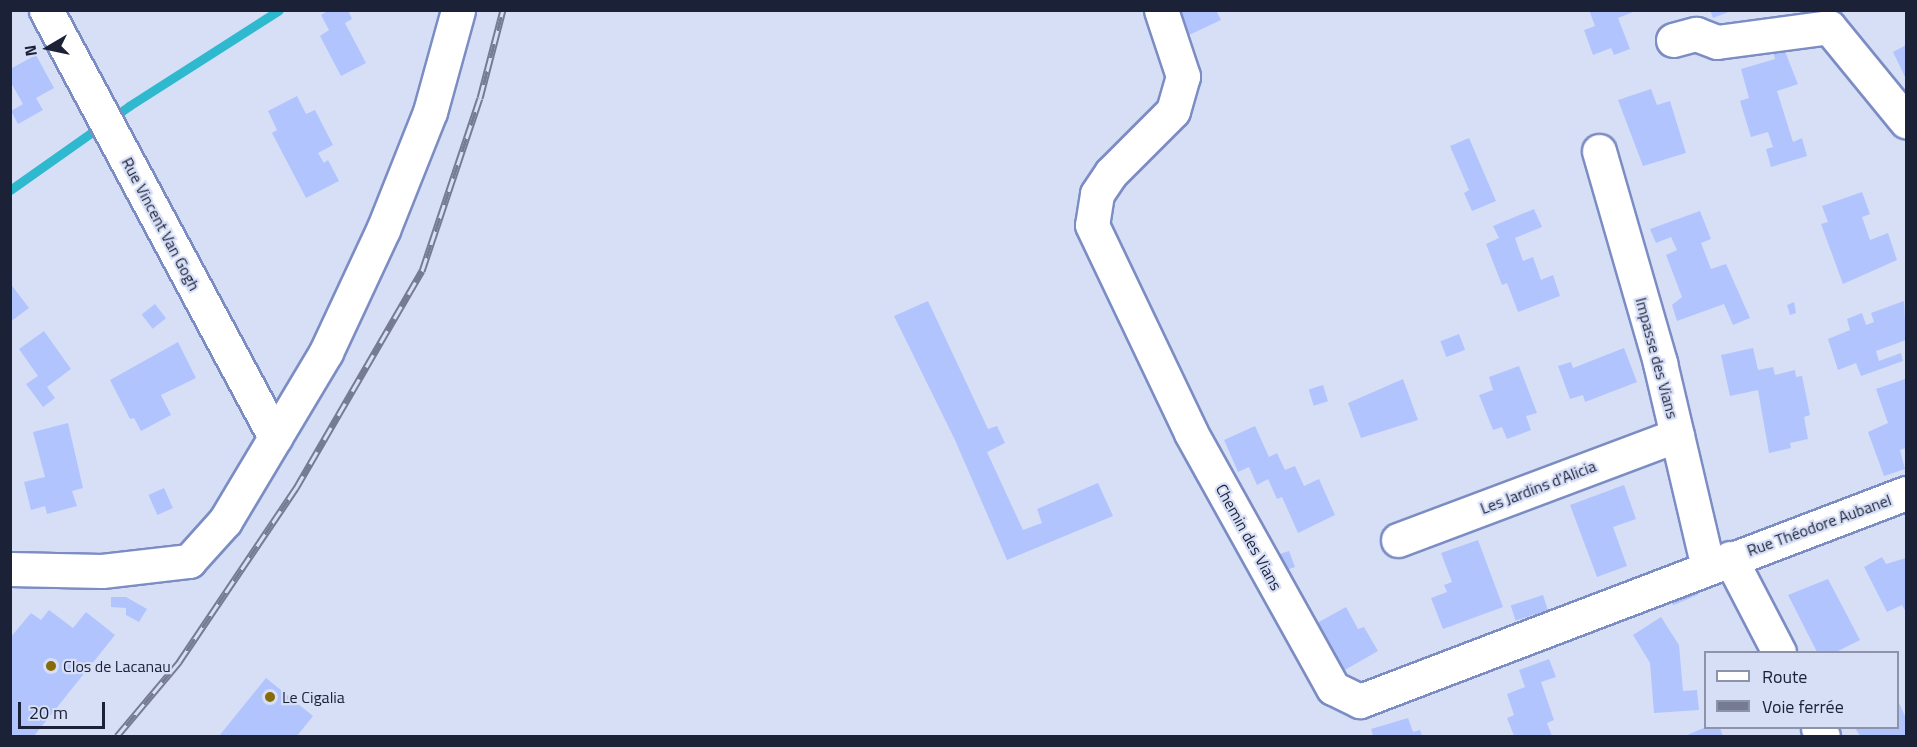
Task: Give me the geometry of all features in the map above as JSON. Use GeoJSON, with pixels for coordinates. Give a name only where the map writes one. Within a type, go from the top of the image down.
{"type":"FeatureCollection","features":[{"type":"Feature","properties":{"kind":"street","name":"Rue Vincent Van Gogh"},"geometry":{"type":"LineString","coordinates":[[46,10],[275,437]]}},
{"type":"Feature","properties":{"kind":"street"},"geometry":{"type":"LineString","coordinates":[[10,569],[102,571],[189,561],[225,521],[326,352],[383,230],[430,112],[458,10]]}},
{"type":"Feature","properties":{"kind":"street","name":"Chemin des Vians"},"geometry":{"type":"LineString","coordinates":[[1161,10],[1184,76],[1173,111],[1111,173],[1097,194],[1092,225],[1191,433],[1333,688],[1360,701],[1719,562]]}},
{"type":"Feature","properties":{"kind":"street"},"geometry":{"type":"LineString","coordinates":[[1673,40],[1696,34],[1717,42],[1829,27],[1906,121]]}},
{"type":"Feature","properties":{"kind":"street","name":"Impasse des Vians"},"geometry":{"type":"LineString","coordinates":[[1599,151],[1660,363],[1677,435],[1719,562]]}},
{"type":"Feature","properties":{"kind":"street","name":"Les Jardins d'Alicia"},"geometry":{"type":"LineString","coordinates":[[1398,540],[1677,435]]}},
{"type":"Feature","properties":{"kind":"street","name":"Rue Théodore Aubanel"},"geometry":{"type":"LineString","coordinates":[[1778,651],[1719,562],[1906,492]]}},
{"type":"Feature","properties":{"kind":"building"},"geometry":{"type":"Polygon","coordinates":[[[329,10],[348,10],[352,19],[345,23],[366,63],[341,76],[320,36],[329,30],[321,15],[329,10]]]}},
{"type":"Feature","properties":{"kind":"building"},"geometry":{"type":"Polygon","coordinates":[[[1177,10],[1216,10],[1221,20],[1189,35],[1177,10]]]}},
{"type":"Feature","properties":{"kind":"building"},"geometry":{"type":"Polygon","coordinates":[[[1589,10],[1638,10],[1618,18],[1630,49],[1614,55],[1611,48],[1593,55],[1584,30],[1595,26],[1589,10]]]}},
{"type":"Feature","properties":{"kind":"building"},"geometry":{"type":"Polygon","coordinates":[[[1710,10],[1731,10],[1731,11],[1713,18],[1710,10]]]}},
{"type":"Feature","properties":{"kind":"building"},"geometry":{"type":"Polygon","coordinates":[[[1906,45],[1906,79],[1893,52],[1906,45]]]}},
{"type":"Feature","properties":{"kind":"building"},"geometry":{"type":"Polygon","coordinates":[[[1784,49],[1798,84],[1777,91],[1793,142],[1802,138],[1807,156],[1771,167],[1766,149],[1773,147],[1768,132],[1751,137],[1740,101],[1749,98],[1741,69],[1775,59],[1773,52],[1784,49]]]}},
{"type":"Feature","properties":{"kind":"building"},"geometry":{"type":"Polygon","coordinates":[[[36,55],[54,88],[36,98],[43,110],[18,124],[11,111],[23,104],[10,81],[10,69],[36,55]]]}},
{"type":"Feature","properties":{"kind":"building"},"geometry":{"type":"Polygon","coordinates":[[[1651,89],[1657,105],[1670,101],[1686,153],[1643,166],[1618,100],[1651,89]]]}},
{"type":"Feature","properties":{"kind":"building"},"geometry":{"type":"Polygon","coordinates":[[[297,96],[306,114],[315,110],[333,145],[318,153],[324,163],[328,160],[339,181],[306,198],[272,133],[277,130],[268,111],[297,96]]]}},
{"type":"Feature","properties":{"kind":"building"},"geometry":{"type":"Polygon","coordinates":[[[1469,138],[1496,201],[1472,211],[1464,193],[1469,190],[1450,146],[1469,138]]]}},
{"type":"Feature","properties":{"kind":"building"},"geometry":{"type":"Polygon","coordinates":[[[1862,192],[1870,214],[1862,217],[1870,240],[1888,233],[1897,260],[1843,284],[1821,224],[1828,222],[1822,206],[1862,192]]]}},
{"type":"Feature","properties":{"kind":"building"},"geometry":{"type":"Polygon","coordinates":[[[1534,209],[1542,227],[1515,238],[1523,261],[1533,257],[1541,280],[1553,275],[1560,296],[1518,312],[1507,283],[1502,285],[1486,244],[1499,238],[1493,226],[1534,209]]]}},
{"type":"Feature","properties":{"kind":"building"},"geometry":{"type":"Polygon","coordinates":[[[1700,211],[1711,239],[1701,243],[1711,269],[1726,264],[1750,318],[1733,325],[1724,304],[1677,321],[1672,305],[1682,297],[1666,255],[1677,250],[1671,237],[1656,243],[1650,229],[1700,211]]]}},
{"type":"Feature","properties":{"kind":"building"},"geometry":{"type":"Polygon","coordinates":[[[10,283],[29,308],[10,322],[10,283]]]}},
{"type":"Feature","properties":{"kind":"building"},"geometry":{"type":"Polygon","coordinates":[[[928,301],[988,429],[997,426],[1005,443],[987,452],[1023,530],[1042,523],[1037,509],[1098,483],[1113,516],[1007,560],[955,440],[894,316],[928,301]]]}},
{"type":"Feature","properties":{"kind":"building"},"geometry":{"type":"Polygon","coordinates":[[[1904,301],[1906,340],[1876,351],[1879,361],[1901,353],[1903,361],[1861,376],[1856,363],[1838,370],[1828,339],[1850,330],[1847,319],[1862,313],[1866,325],[1874,322],[1871,313],[1904,301]]]}},
{"type":"Feature","properties":{"kind":"building"},"geometry":{"type":"Polygon","coordinates":[[[1794,302],[1796,313],[1790,315],[1787,305],[1794,302]]]}},
{"type":"Feature","properties":{"kind":"building"},"geometry":{"type":"Polygon","coordinates":[[[155,304],[166,318],[153,329],[142,314],[155,304]]]}},
{"type":"Feature","properties":{"kind":"building"},"geometry":{"type":"Polygon","coordinates":[[[44,331],[71,369],[47,387],[55,398],[43,407],[26,384],[38,376],[19,349],[44,331]]]}},
{"type":"Feature","properties":{"kind":"building"},"geometry":{"type":"Polygon","coordinates":[[[1459,334],[1465,350],[1446,357],[1440,341],[1459,334]]]}},
{"type":"Feature","properties":{"kind":"building"},"geometry":{"type":"Polygon","coordinates":[[[178,342],[196,378],[161,395],[171,415],[141,431],[134,418],[130,419],[110,380],[178,342]]]}},
{"type":"Feature","properties":{"kind":"building"},"geometry":{"type":"Polygon","coordinates":[[[1624,348],[1637,382],[1585,402],[1583,395],[1570,399],[1558,366],[1571,362],[1573,368],[1624,348]]]}},
{"type":"Feature","properties":{"kind":"building"},"geometry":{"type":"Polygon","coordinates":[[[1753,348],[1758,370],[1773,367],[1775,375],[1795,370],[1796,377],[1802,376],[1810,415],[1804,417],[1808,439],[1790,443],[1791,448],[1769,453],[1758,390],[1730,396],[1721,355],[1753,348]]]}},
{"type":"Feature","properties":{"kind":"building"},"geometry":{"type":"Polygon","coordinates":[[[1519,366],[1537,413],[1526,416],[1531,430],[1507,439],[1502,427],[1493,430],[1479,395],[1493,390],[1489,377],[1519,366]]]}},
{"type":"Feature","properties":{"kind":"building"},"geometry":{"type":"Polygon","coordinates":[[[1403,379],[1418,420],[1361,438],[1348,403],[1403,379]]]}},
{"type":"Feature","properties":{"kind":"building"},"geometry":{"type":"Polygon","coordinates":[[[1905,379],[1906,448],[1900,450],[1905,469],[1884,476],[1868,432],[1888,423],[1876,389],[1905,379]]]}},
{"type":"Feature","properties":{"kind":"building"},"geometry":{"type":"Polygon","coordinates":[[[1323,385],[1328,401],[1314,406],[1309,389],[1323,385]]]}},
{"type":"Feature","properties":{"kind":"building"},"geometry":{"type":"Polygon","coordinates":[[[68,423],[83,488],[72,491],[77,506],[47,514],[45,506],[31,510],[24,482],[45,477],[33,432],[68,423]]]}},
{"type":"Feature","properties":{"kind":"building"},"geometry":{"type":"Polygon","coordinates":[[[1255,426],[1269,457],[1277,453],[1285,470],[1295,466],[1304,486],[1319,479],[1335,515],[1298,533],[1282,497],[1277,499],[1268,479],[1257,485],[1249,467],[1238,472],[1224,440],[1255,426]]]}},
{"type":"Feature","properties":{"kind":"building"},"geometry":{"type":"Polygon","coordinates":[[[1624,485],[1636,519],[1613,527],[1627,566],[1597,577],[1570,505],[1624,485]]]}},
{"type":"Feature","properties":{"kind":"building"},"geometry":{"type":"Polygon","coordinates":[[[164,488],[173,508],[157,515],[148,495],[164,488]]]}},
{"type":"Feature","properties":{"kind":"building"},"geometry":{"type":"Polygon","coordinates":[[[1478,540],[1503,607],[1443,629],[1431,598],[1447,592],[1444,585],[1452,582],[1441,553],[1478,540]]]}},
{"type":"Feature","properties":{"kind":"building"},"geometry":{"type":"Polygon","coordinates":[[[1289,551],[1295,567],[1278,573],[1270,557],[1289,551]]]}},
{"type":"Feature","properties":{"kind":"building"},"geometry":{"type":"Polygon","coordinates":[[[1882,557],[1886,564],[1906,558],[1906,612],[1902,605],[1887,612],[1864,567],[1882,557]]]}},
{"type":"Feature","properties":{"kind":"building"},"geometry":{"type":"Polygon","coordinates":[[[1828,579],[1860,640],[1838,651],[1816,651],[1788,595],[1828,579]]]}},
{"type":"Feature","properties":{"kind":"building"},"geometry":{"type":"Polygon","coordinates":[[[1692,581],[1698,595],[1673,605],[1667,592],[1692,581]]]}},
{"type":"Feature","properties":{"kind":"building"},"geometry":{"type":"Polygon","coordinates":[[[1543,595],[1548,610],[1516,621],[1511,606],[1543,595]]]}},
{"type":"Feature","properties":{"kind":"building"},"geometry":{"type":"Polygon","coordinates":[[[111,597],[126,597],[147,609],[139,622],[126,615],[126,608],[111,607],[111,597]]]}},
{"type":"Feature","properties":{"kind":"building"},"geometry":{"type":"Polygon","coordinates":[[[1346,607],[1358,629],[1364,627],[1378,651],[1343,671],[1317,623],[1346,607]]]}},
{"type":"Feature","properties":{"kind":"building","name":"Clos de Lacanau"},"geometry":{"type":"Polygon","coordinates":[[[49,610],[73,628],[86,612],[115,635],[34,736],[10,736],[10,638],[31,613],[41,620],[49,610]]]}},
{"type":"Feature","properties":{"kind":"building"},"geometry":{"type":"Polygon","coordinates":[[[1661,617],[1679,645],[1683,691],[1697,690],[1699,710],[1654,713],[1650,663],[1633,635],[1661,617]]]}},
{"type":"Feature","properties":{"kind":"building"},"geometry":{"type":"Polygon","coordinates":[[[1549,659],[1556,677],[1541,682],[1554,720],[1547,723],[1552,736],[1514,736],[1507,718],[1514,715],[1507,694],[1525,687],[1519,670],[1549,659]]]}},
{"type":"Feature","properties":{"kind":"building","name":"Le Cigalia"},"geometry":{"type":"Polygon","coordinates":[[[266,678],[313,716],[297,736],[219,736],[266,678]]]}},
{"type":"Feature","properties":{"kind":"building"},"geometry":{"type":"Polygon","coordinates":[[[1899,703],[1906,718],[1906,736],[1860,736],[1856,729],[1899,729],[1899,703]]]}},
{"type":"Feature","properties":{"kind":"building"},"geometry":{"type":"Polygon","coordinates":[[[1408,718],[1413,732],[1420,730],[1422,736],[1373,736],[1371,729],[1408,718]]]}},
{"type":"Feature","properties":{"kind":"building"},"geometry":{"type":"Polygon","coordinates":[[[1704,728],[1720,729],[1723,736],[1685,736],[1704,728]]]}},
{"type":"Feature","properties":{"kind":"waterway"},"geometry":{"type":"LineString","coordinates":[[10,190],[129,106],[279,10]]}},
{"type":"Feature","properties":{"kind":"railway"},"geometry":{"type":"LineString","coordinates":[[117,736],[179,662],[296,488],[422,271],[480,98],[503,10]]}},
{"type":"Feature","properties":{"kind":"place","name":"Clos de Lacanau"},"geometry":{"type":"Point","coordinates":[51,666]}},
{"type":"Feature","properties":{"kind":"place","name":"Le Cigalia"},"geometry":{"type":"Point","coordinates":[270,697]}}]}
